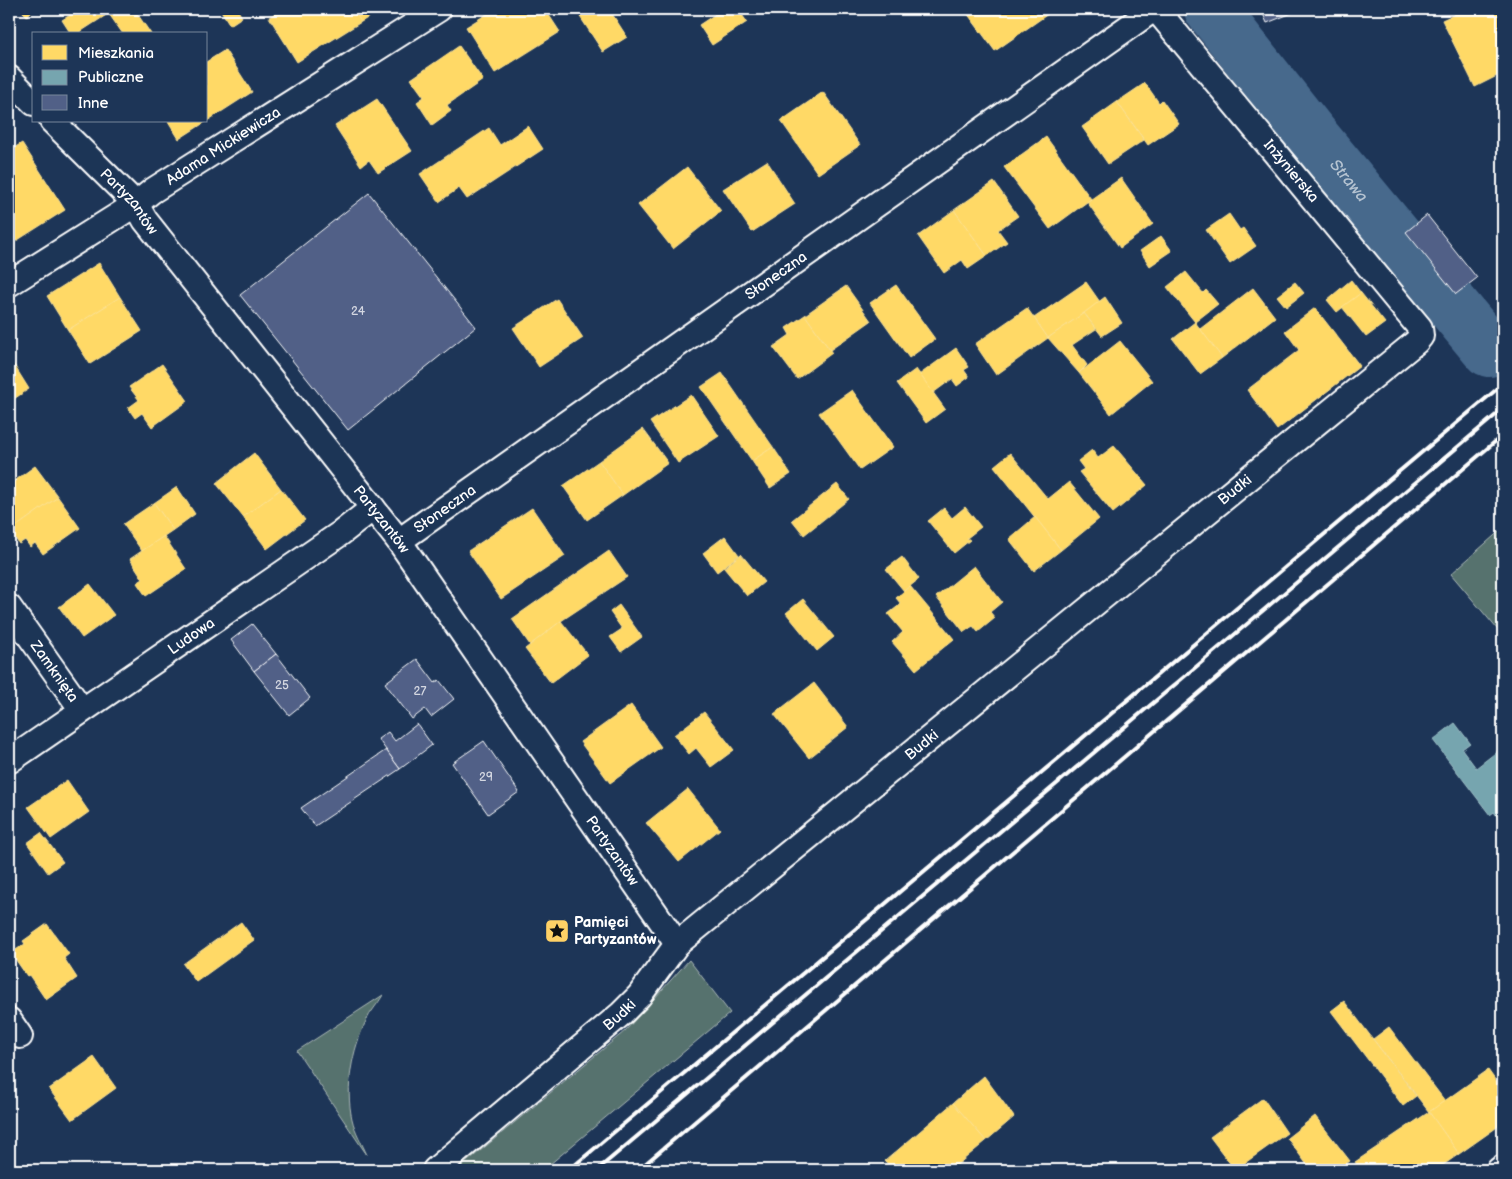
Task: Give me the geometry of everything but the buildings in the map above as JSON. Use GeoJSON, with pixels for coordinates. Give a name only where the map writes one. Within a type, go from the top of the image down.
{"type":"FeatureCollection","features":[{"type":"Feature","properties":{"kind":"street","name":"Adama Mickiewicza"},"geometry":{"type":"LineString","coordinates":[[9,284],[439,9]]}},
{"type":"Feature","properties":{"kind":"street","name":"Inżynierska"},"geometry":{"type":"LineString","coordinates":[[1155,9],[1420,328],[1421,336]]}},
{"type":"Feature","properties":{"kind":"street","name":"Słoneczna"},"geometry":{"type":"LineString","coordinates":[[399,541],[1155,9]]}},
{"type":"Feature","properties":{"kind":"street"},"geometry":{"type":"LineString","coordinates":[[9,78],[32,101]]}},
{"type":"Feature","properties":{"kind":"street","name":"Partyzantów"},"geometry":{"type":"LineString","coordinates":[[53,122],[136,204],[144,220],[399,541],[677,944]]}},
{"type":"Feature","properties":{"kind":"street","name":"Budki"},"geometry":{"type":"LineString","coordinates":[[435,1170],[621,1014],[639,996],[677,944],[1421,336]]}},
{"type":"Feature","properties":{"kind":"street","name":"Ludowa"},"geometry":{"type":"LineString","coordinates":[[9,761],[341,533],[372,508]]}},
{"type":"Feature","properties":{"kind":"street","name":"Zamknięta"},"geometry":{"type":"LineString","coordinates":[[9,607],[82,710]]}},
{"type":"Feature","properties":{"kind":"street"},"geometry":{"type":"LineString","coordinates":[[1499,1170],[1503,1167]]}},
{"type":"Feature","properties":{"kind":"green space"},"geometry":{"type":"Polygon","coordinates":[[[1503,528],[1503,636],[1451,574],[1503,528]]]}},
{"type":"Feature","properties":{"kind":"green space"},"geometry":{"type":"Polygon","coordinates":[[[689,960],[730,1013],[543,1170],[457,1170],[625,1031],[689,960]]]}},
{"type":"Feature","properties":{"kind":"green space"},"geometry":{"type":"Polygon","coordinates":[[[383,995],[361,1032],[351,1069],[349,1095],[352,1119],[367,1155],[297,1051],[383,995]]]}},
{"type":"Feature","properties":{"kind":"waterway","name":"Strawa"},"geometry":{"type":"LineString","coordinates":[[1211,9],[1310,134],[1489,350]]}},
{"type":"Feature","properties":{"kind":"railway"},"geometry":{"type":"LineString","coordinates":[[569,1170],[1503,384]]}},
{"type":"Feature","properties":{"kind":"railway"},"geometry":{"type":"LineString","coordinates":[[597,1170],[1503,409]]}},
{"type":"Feature","properties":{"kind":"railway"},"geometry":{"type":"LineString","coordinates":[[638,1170],[1503,435]]}},
{"type":"Feature","properties":{"kind":"place","name":"Pamięci Partyzantów"},"geometry":{"type":"Point","coordinates":[557,931]}}]}
